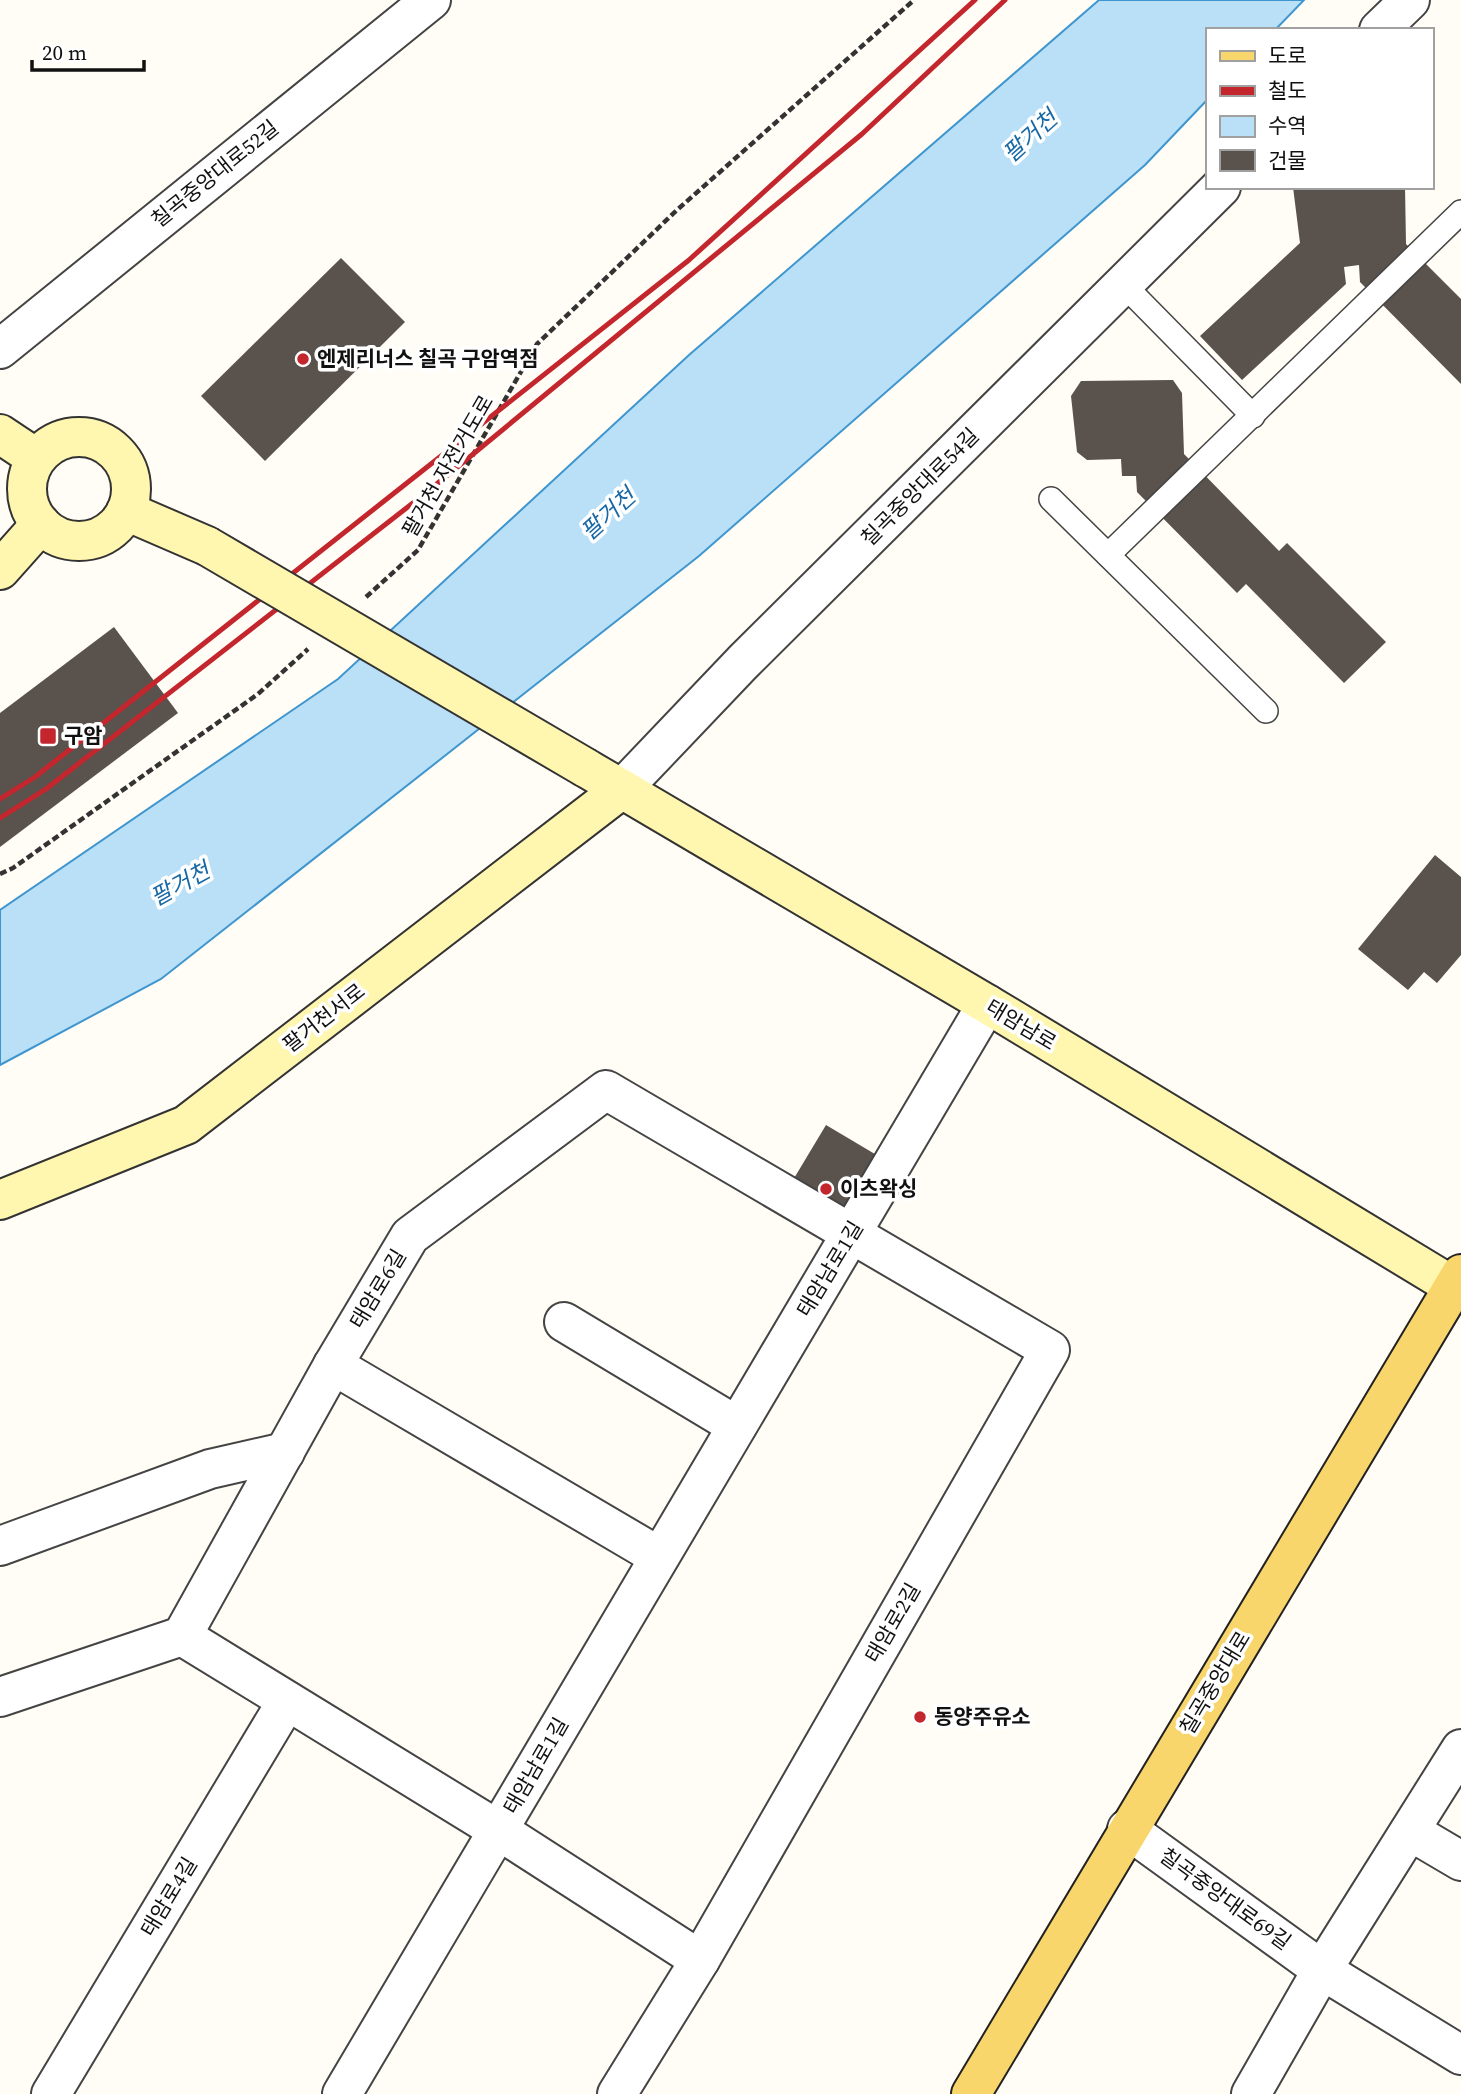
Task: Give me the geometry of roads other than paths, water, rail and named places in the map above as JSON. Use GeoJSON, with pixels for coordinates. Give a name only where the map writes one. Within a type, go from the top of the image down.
{"type":"FeatureCollection","features":[{"type":"Feature","properties":{"kind":"main road"},"geometry":{"type":"LineString","coordinates":[[0,434],[36,458]]}},
{"type":"Feature","properties":{"kind":"main road"},"geometry":{"type":"LineString","coordinates":[[63,439],[97,440],[117,454],[130,477],[131,494],[126,511],[115,526],[101,536],[83,541],[66,539],[41,524],[30,506],[26,490],[29,473],[36,458],[48,446],[63,439]]}},
{"type":"Feature","properties":{"kind":"main road","name":"태암남로"},"geometry":{"type":"LineString","coordinates":[[126,511],[207,546],[1458,1284]]}},
{"type":"Feature","properties":{"kind":"main road"},"geometry":{"type":"LineString","coordinates":[[0,570],[41,524]]}},
{"type":"Feature","properties":{"kind":"main road","name":"팔거천서로"},"geometry":{"type":"LineString","coordinates":[[0,1200],[186,1125],[622,789]]}},
{"type":"Feature","properties":{"kind":"main road","name":"칠곡중앙대로"},"geometry":{"type":"LineString","coordinates":[[971,2094],[1127,1829],[1458,1284]]}},
{"type":"Feature","properties":{"kind":"street","name":"칠곡중앙대로52길"},"geometry":{"type":"LineString","coordinates":[[0,349],[431,0]]}},
{"type":"Feature","properties":{"kind":"street"},"geometry":{"type":"LineString","coordinates":[[1381,28],[1410,0]]}},
{"type":"Feature","properties":{"kind":"street","name":"칠곡중앙대로54길"},"geometry":{"type":"LineString","coordinates":[[622,789],[743,662],[1219,189]]}},
{"type":"Feature","properties":{"kind":"street","name":"태암남로1길"},"geometry":{"type":"LineString","coordinates":[[342,2094],[987,1004]]}},
{"type":"Feature","properties":{"kind":"street","name":"태암로6길"},"geometry":{"type":"LineString","coordinates":[[182,1636],[333,1365],[410,1237],[606,1090],[850,1235]]}},
{"type":"Feature","properties":{"kind":"street","name":"태암로2길"},"geometry":{"type":"LineString","coordinates":[[617,2094],[700,1960],[1050,1350],[850,1235]]}},
{"type":"Feature","properties":{"kind":"street"},"geometry":{"type":"LineString","coordinates":[[564,1322],[737,1426]]}},
{"type":"Feature","properties":{"kind":"street"},"geometry":{"type":"LineString","coordinates":[[333,1365],[658,1556]]}},
{"type":"Feature","properties":{"kind":"street"},"geometry":{"type":"LineString","coordinates":[[0,1546],[210,1469],[285,1452]]}},
{"type":"Feature","properties":{"kind":"street"},"geometry":{"type":"LineString","coordinates":[[0,1697],[182,1636]]}},
{"type":"Feature","properties":{"kind":"street","name":"태암남로1길"},"geometry":{"type":"LineString","coordinates":[[182,1636],[498,1830]]}},
{"type":"Feature","properties":{"kind":"street","name":"태암로4길"},"geometry":{"type":"LineString","coordinates":[[51,2094],[286,1701]]}},
{"type":"Feature","properties":{"kind":"street"},"geometry":{"type":"LineString","coordinates":[[1251,2094],[1322,1970],[1461,1749]]}},
{"type":"Feature","properties":{"kind":"street","name":"칠곡중앙대로69길"},"geometry":{"type":"LineString","coordinates":[[1127,1829],[1322,1970],[1461,2055]]}},
{"type":"Feature","properties":{"kind":"street"},"geometry":{"type":"LineString","coordinates":[[498,1830],[700,1960]]}},
{"type":"Feature","properties":{"kind":"street"},"geometry":{"type":"LineString","coordinates":[[1410,1831],[1461,1861]]}},
{"type":"Feature","properties":{"kind":"lane"},"geometry":{"type":"LineString","coordinates":[[1108,555],[1461,212]]}},
{"type":"Feature","properties":{"kind":"lane"},"geometry":{"type":"LineString","coordinates":[[1124,285],[1252,416]]}},
{"type":"Feature","properties":{"kind":"lane"},"geometry":{"type":"LineString","coordinates":[[1051,499],[1266,711]]}},
{"type":"Feature","properties":{"kind":"water","name":"팔거천"},"geometry":{"type":"Polygon","coordinates":[[[1099,0],[1304,0],[1277,28],[1206,28],[1206,101],[1145,165],[699,556],[161,979],[0,1065],[0,910],[338,679],[689,355],[1099,0]]]}},
{"type":"Feature","properties":{"kind":"railway"},"geometry":{"type":"LineString","coordinates":[[0,799],[35,777],[689,260],[975,0]]}},
{"type":"Feature","properties":{"kind":"railway"},"geometry":{"type":"LineString","coordinates":[[0,818],[46,789],[427,492],[862,134],[1005,0]]}},
{"type":"Feature","properties":{"kind":"place","name":"엔제리너스 칠곡 구암역점"},"geometry":{"type":"Point","coordinates":[303,359]}},
{"type":"Feature","properties":{"kind":"place","name":"구암"},"geometry":{"type":"Point","coordinates":[48,736]}},
{"type":"Feature","properties":{"kind":"place","name":"이츠왁싱"},"geometry":{"type":"Point","coordinates":[826,1189]}},
{"type":"Feature","properties":{"kind":"place","name":"동양주유소"},"geometry":{"type":"Point","coordinates":[920,1717]}}]}
